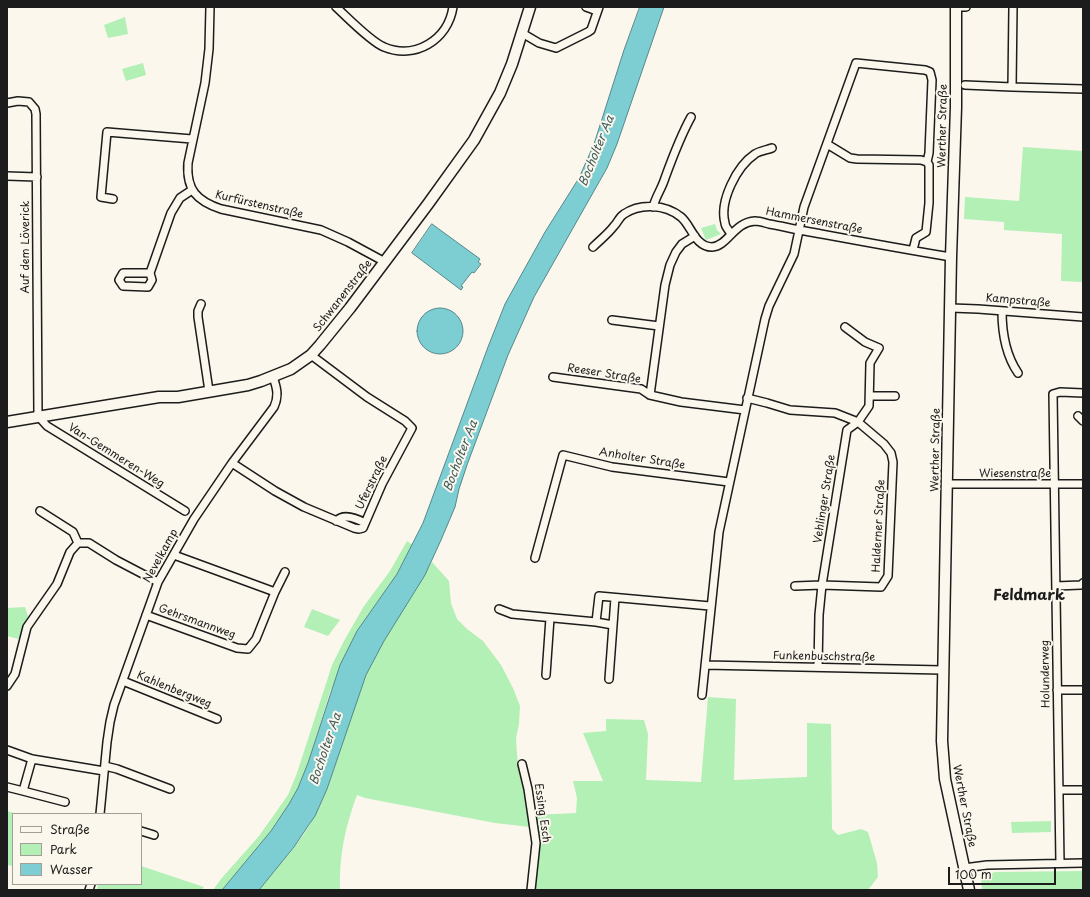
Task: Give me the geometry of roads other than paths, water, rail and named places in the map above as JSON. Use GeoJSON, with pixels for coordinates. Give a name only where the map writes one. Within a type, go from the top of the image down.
{"type":"FeatureCollection","features":[{"type":"Feature","properties":{"kind":"main road","name":"Schwanenstraße"},"geometry":{"type":"LineString","coordinates":[[7,422],[159,397],[178,397],[248,385],[273,377],[291,368],[310,355],[350,308],[474,140],[500,94],[530,7]]}},
{"type":"Feature","properties":{"kind":"main road","name":"Werther Straße"},"geometry":{"type":"LineString","coordinates":[[956,7],[956,107],[951,257],[942,670],[942,734],[943,769],[969,890]]}},
{"type":"Feature","properties":{"kind":"street"},"geometry":{"type":"LineString","coordinates":[[150,273],[171,213],[180,198],[192,190],[187,173],[209,49],[210,7]]}},
{"type":"Feature","properties":{"kind":"street"},"geometry":{"type":"LineString","coordinates":[[336,7],[382,47],[405,52],[426,46],[438,38],[447,25],[453,7]]}},
{"type":"Feature","properties":{"kind":"street"},"geometry":{"type":"LineString","coordinates":[[522,33],[539,44],[556,48],[591,30],[598,9],[586,7]]}},
{"type":"Feature","properties":{"kind":"street"},"geometry":{"type":"LineString","coordinates":[[956,7],[966,7]]}},
{"type":"Feature","properties":{"kind":"street"},"geometry":{"type":"LineString","coordinates":[[1012,87],[1013,7]]}},
{"type":"Feature","properties":{"kind":"street"},"geometry":{"type":"LineString","coordinates":[[702,695],[710,606],[719,532],[769,306],[794,254],[804,207],[856,63],[925,70],[930,72],[932,80],[929,153],[927,162],[929,165],[930,186],[926,232],[916,238],[913,250]]}},
{"type":"Feature","properties":{"kind":"street"},"geometry":{"type":"LineString","coordinates":[[965,85],[1083,89]]}},
{"type":"Feature","properties":{"kind":"street","name":"Auf dem Löverick"},"geometry":{"type":"LineString","coordinates":[[7,103],[25,101],[29,102],[34,108],[38,416]]}},
{"type":"Feature","properties":{"kind":"street"},"geometry":{"type":"LineString","coordinates":[[653,206],[657,193],[665,180],[673,153],[691,117]]}},
{"type":"Feature","properties":{"kind":"street"},"geometry":{"type":"LineString","coordinates":[[113,199],[102,197],[107,132],[192,139]]}},
{"type":"Feature","properties":{"kind":"street"},"geometry":{"type":"LineString","coordinates":[[827,144],[850,158],[921,160],[927,162]]}},
{"type":"Feature","properties":{"kind":"street"},"geometry":{"type":"LineString","coordinates":[[730,234],[725,224],[724,211],[726,199],[736,175],[743,165],[755,154],[772,148]]}},
{"type":"Feature","properties":{"kind":"street"},"geometry":{"type":"LineString","coordinates":[[7,176],[36,177]]}},
{"type":"Feature","properties":{"kind":"street","name":"Kurfürstenstraße"},"geometry":{"type":"LineString","coordinates":[[192,190],[207,204],[221,209],[321,230],[348,242],[385,262]]}},
{"type":"Feature","properties":{"kind":"street","name":"Hammersenstraße"},"geometry":{"type":"LineString","coordinates":[[593,247],[607,234],[624,214],[641,207],[653,206],[670,210],[682,217],[699,242],[711,247],[724,241],[739,226],[757,221],[798,230],[951,257]]}},
{"type":"Feature","properties":{"kind":"street","name":"Reeser Straße"},"geometry":{"type":"LineString","coordinates":[[650,395],[665,285],[670,265],[676,252],[682,244],[695,236]]}},
{"type":"Feature","properties":{"kind":"street"},"geometry":{"type":"LineString","coordinates":[[201,304],[198,311],[198,317],[209,391]]}},
{"type":"Feature","properties":{"kind":"street","name":"Kampstraße"},"geometry":{"type":"LineString","coordinates":[[951,308],[1083,317]]}},
{"type":"Feature","properties":{"kind":"street"},"geometry":{"type":"LineString","coordinates":[[1002,311],[1002,325],[1005,344],[1012,365],[1018,373]]}},
{"type":"Feature","properties":{"kind":"street"},"geometry":{"type":"LineString","coordinates":[[612,320],[659,326]]}},
{"type":"Feature","properties":{"kind":"street","name":"Vehlinger Straße"},"geometry":{"type":"LineString","coordinates":[[818,668],[819,615],[822,585],[847,430],[858,422],[869,406],[870,363],[879,348],[865,342],[845,327]]}},
{"type":"Feature","properties":{"kind":"street","name":"Uferstraße"},"geometry":{"type":"LineString","coordinates":[[232,463],[275,491],[336,521],[359,530],[363,528],[382,484],[412,428],[405,421],[367,397],[310,355]]}},
{"type":"Feature","properties":{"kind":"street","name":"Nevelkamp"},"geometry":{"type":"LineString","coordinates":[[100,813],[110,722],[158,582],[194,519],[232,463],[274,407],[278,394],[273,377]]}},
{"type":"Feature","properties":{"kind":"street","name":"Reeser Straße"},"geometry":{"type":"LineString","coordinates":[[553,377],[641,389],[650,395],[681,402],[745,410]]}},
{"type":"Feature","properties":{"kind":"street","name":"Holunderweg"},"geometry":{"type":"LineString","coordinates":[[1060,863],[1053,394],[1060,392],[1083,393]]}},
{"type":"Feature","properties":{"kind":"street"},"geometry":{"type":"LineString","coordinates":[[870,396],[895,396]]}},
{"type":"Feature","properties":{"kind":"street"},"geometry":{"type":"LineString","coordinates":[[748,398],[790,410],[835,413],[858,422]]}},
{"type":"Feature","properties":{"kind":"street","name":"Van-Gemmeren-Weg"},"geometry":{"type":"LineString","coordinates":[[38,416],[47,426],[185,511]]}},
{"type":"Feature","properties":{"kind":"street","name":"Halderner Straße"},"geometry":{"type":"LineString","coordinates":[[822,585],[881,587],[888,576],[893,462],[891,453],[884,444],[858,422]]}},
{"type":"Feature","properties":{"kind":"street","name":"Anholter Straße"},"geometry":{"type":"LineString","coordinates":[[535,558],[563,455],[612,467],[729,482]]}},
{"type":"Feature","properties":{"kind":"street","name":"Wiesenstraße"},"geometry":{"type":"LineString","coordinates":[[947,484],[1083,484]]}},
{"type":"Feature","properties":{"kind":"street"},"geometry":{"type":"LineString","coordinates":[[40,512],[73,532],[78,543]]}},
{"type":"Feature","properties":{"kind":"street"},"geometry":{"type":"LineString","coordinates":[[7,686],[15,674],[27,627],[57,584],[70,552],[78,543],[89,543],[116,560],[158,582]]}},
{"type":"Feature","properties":{"kind":"street"},"geometry":{"type":"LineString","coordinates":[[174,555],[275,592]]}},
{"type":"Feature","properties":{"kind":"street","name":"Gehrsmannweg"},"geometry":{"type":"LineString","coordinates":[[146,615],[237,648],[248,649],[256,639],[275,592],[285,572]]}},
{"type":"Feature","properties":{"kind":"street"},"geometry":{"type":"LineString","coordinates":[[1056,586],[1083,584]]}},
{"type":"Feature","properties":{"kind":"street"},"geometry":{"type":"LineString","coordinates":[[795,586],[822,585]]}},
{"type":"Feature","properties":{"kind":"street"},"geometry":{"type":"LineString","coordinates":[[596,622],[599,596],[710,606]]}},
{"type":"Feature","properties":{"kind":"street"},"geometry":{"type":"LineString","coordinates":[[609,679],[615,598]]}},
{"type":"Feature","properties":{"kind":"street"},"geometry":{"type":"LineString","coordinates":[[499,609],[512,614],[613,625]]}},
{"type":"Feature","properties":{"kind":"street"},"geometry":{"type":"LineString","coordinates":[[546,675],[550,618]]}},
{"type":"Feature","properties":{"kind":"street","name":"Funkenbuschstraße"},"geometry":{"type":"LineString","coordinates":[[704,665],[942,670]]}},
{"type":"Feature","properties":{"kind":"street","name":"Kahlenbergweg"},"geometry":{"type":"LineString","coordinates":[[124,681],[217,719]]}},
{"type":"Feature","properties":{"kind":"street"},"geometry":{"type":"LineString","coordinates":[[1057,690],[1083,690]]}},
{"type":"Feature","properties":{"kind":"street"},"geometry":{"type":"LineString","coordinates":[[7,750],[32,760],[104,769],[117,769],[170,789]]}},
{"type":"Feature","properties":{"kind":"street"},"geometry":{"type":"LineString","coordinates":[[23,791],[32,760]]}},
{"type":"Feature","properties":{"kind":"street","name":"Essing Esch"},"geometry":{"type":"LineString","coordinates":[[522,764],[528,789],[536,843],[531,890]]}},
{"type":"Feature","properties":{"kind":"street"},"geometry":{"type":"LineString","coordinates":[[7,787],[65,802]]}},
{"type":"Feature","properties":{"kind":"street"},"geometry":{"type":"LineString","coordinates":[[1059,790],[1083,790]]}},
{"type":"Feature","properties":{"kind":"street"},"geometry":{"type":"LineString","coordinates":[[142,831],[154,836]]}},
{"type":"Feature","properties":{"kind":"street"},"geometry":{"type":"LineString","coordinates":[[964,868],[987,865],[1083,863]]}},
{"type":"Feature","properties":{"kind":"water","name":"Bocholter Aa"},"geometry":{"type":"Polygon","coordinates":[[[640,7],[664,7],[617,144],[607,168],[534,297],[508,355],[467,465],[455,507],[425,575],[384,641],[366,675],[327,789],[315,816],[294,847],[259,890],[222,890],[271,831],[298,788],[308,763],[340,665],[357,631],[397,574],[423,523],[505,304],[545,232],[579,178],[594,144],[624,50],[640,7]]]}},
{"type":"Feature","properties":{"kind":"water"},"geometry":{"type":"Polygon","coordinates":[[[432,224],[480,259],[478,262],[481,264],[474,273],[472,272],[461,286],[463,287],[461,290],[412,253],[432,224]]]}},
{"type":"Feature","properties":{"kind":"water"},"geometry":{"type":"Polygon","coordinates":[[[440,308],[453,312],[459,318],[463,331],[459,344],[453,350],[440,354],[427,350],[421,344],[417,331],[421,318],[427,312],[440,308]]]}},
{"type":"Feature","properties":{"kind":"district","name":"Feldmark"},"geometry":{"type":"Point","coordinates":[1029,596]}}]}
